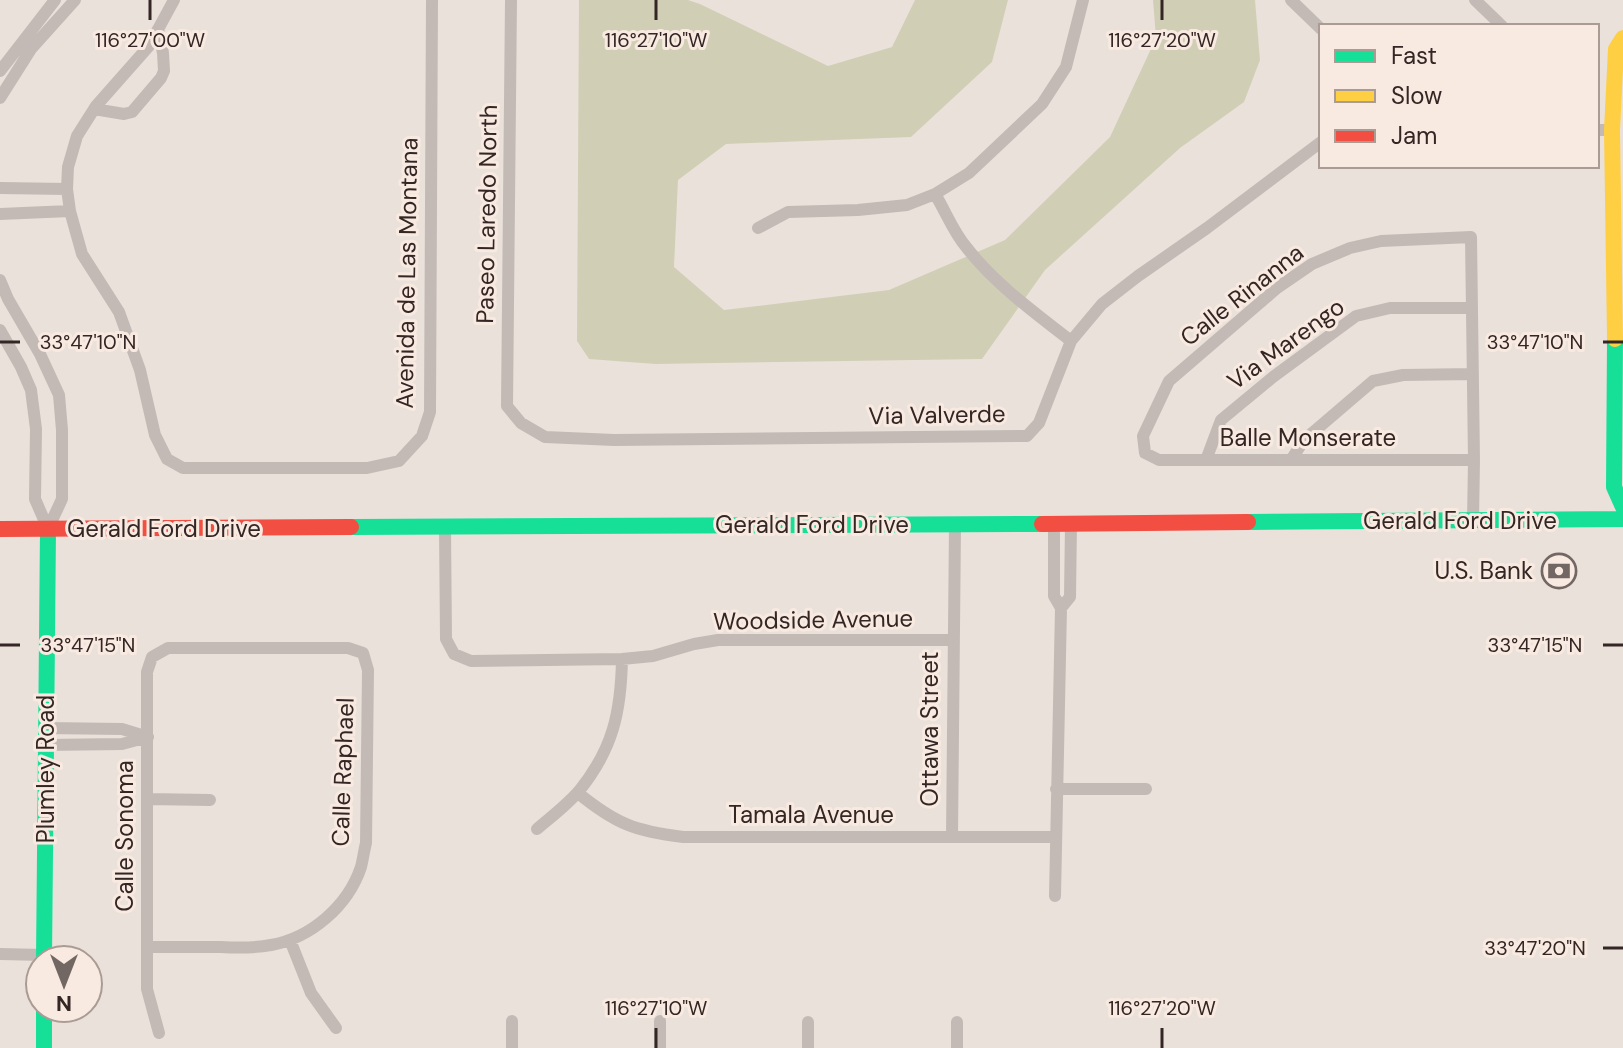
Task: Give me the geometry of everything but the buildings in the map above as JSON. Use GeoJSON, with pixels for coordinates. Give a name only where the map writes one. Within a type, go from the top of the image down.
{"type":"FeatureCollection","features":[{"type":"Feature","properties":{"kind":"main road"},"geometry":{"type":"LineString","coordinates":[[1623,38],[1616,49],[1609,142],[1615,284],[1614,487],[1623,507]]}},
{"type":"Feature","properties":{"kind":"main road","name":"Gerald Ford Drive"},"geometry":{"type":"LineString","coordinates":[[0,529],[1623,519]]}},
{"type":"Feature","properties":{"kind":"main road","name":"Plumley Road"},"geometry":{"type":"LineString","coordinates":[[44,944],[48,529]]}},
{"type":"Feature","properties":{"kind":"main road"},"geometry":{"type":"LineString","coordinates":[[44,1024],[44,1048]]}},
{"type":"Feature","properties":{"kind":"street"},"geometry":{"type":"LineString","coordinates":[[0,71],[55,0]]}},
{"type":"Feature","properties":{"kind":"street"},"geometry":{"type":"LineString","coordinates":[[0,98],[31,49],[75,0]]}},
{"type":"Feature","properties":{"kind":"street","name":"Avenida de Las Montana"},"geometry":{"type":"LineString","coordinates":[[174,0],[149,46],[94,109],[77,136],[68,167],[67,189],[82,254],[119,312],[140,370],[155,435],[167,459],[183,468],[367,468],[399,461],[422,436],[430,412],[432,0]]}},
{"type":"Feature","properties":{"kind":"street","name":"Paseo Laredo North"},"geometry":{"type":"LineString","coordinates":[[511,0],[507,406],[521,423]]}},
{"type":"Feature","properties":{"kind":"street"},"geometry":{"type":"LineString","coordinates":[[758,228],[788,212],[907,205],[935,194],[969,173],[1042,104],[1066,67],[1083,0]]}},
{"type":"Feature","properties":{"kind":"street"},"geometry":{"type":"LineString","coordinates":[[1291,0],[1319,27]]}},
{"type":"Feature","properties":{"kind":"street"},"geometry":{"type":"LineString","coordinates":[[1475,0],[1500,24]]}},
{"type":"Feature","properties":{"kind":"street"},"geometry":{"type":"LineString","coordinates":[[94,109],[124,114],[132,112],[161,78],[164,71],[163,53],[158,29]]}},
{"type":"Feature","properties":{"kind":"street","name":"Via Valverde"},"geometry":{"type":"LineString","coordinates":[[521,423],[545,437],[614,440],[1027,436],[1039,423],[1071,341],[1102,304],[1319,143]]}},
{"type":"Feature","properties":{"kind":"street"},"geometry":{"type":"LineString","coordinates":[[0,188],[67,189]]}},
{"type":"Feature","properties":{"kind":"street"},"geometry":{"type":"LineString","coordinates":[[935,194],[951,226],[968,250],[1029,308],[1071,341]]}},
{"type":"Feature","properties":{"kind":"street"},"geometry":{"type":"LineString","coordinates":[[0,214],[70,211]]}},
{"type":"Feature","properties":{"kind":"street","name":"Calle Rinanna"},"geometry":{"type":"LineString","coordinates":[[1145,453],[1143,436],[1169,381],[1277,288],[1312,264],[1350,248],[1381,241],[1471,237],[1471,308]]}},
{"type":"Feature","properties":{"kind":"street"},"geometry":{"type":"LineString","coordinates":[[0,280],[59,395],[62,499],[48,529]]}},
{"type":"Feature","properties":{"kind":"street","name":"Via Marengo"},"geometry":{"type":"LineString","coordinates":[[1206,460],[1221,420],[1356,316],[1390,308],[1471,308]]}},
{"type":"Feature","properties":{"kind":"street"},"geometry":{"type":"LineString","coordinates":[[1471,308],[1473,521]]}},
{"type":"Feature","properties":{"kind":"street"},"geometry":{"type":"LineString","coordinates":[[0,330],[31,390],[36,429],[35,499],[48,529]]}},
{"type":"Feature","properties":{"kind":"street"},"geometry":{"type":"LineString","coordinates":[[1291,460],[1304,440],[1373,381],[1403,375],[1473,374]]}},
{"type":"Feature","properties":{"kind":"street","name":"Balle Monserate"},"geometry":{"type":"LineString","coordinates":[[1145,453],[1159,460],[1474,460]]}},
{"type":"Feature","properties":{"kind":"street"},"geometry":{"type":"LineString","coordinates":[[1055,896],[1061,608],[1070,597],[1063,524]]}},
{"type":"Feature","properties":{"kind":"street"},"geometry":{"type":"LineString","coordinates":[[1061,608],[1054,599],[1053,585],[1063,524]]}},
{"type":"Feature","properties":{"kind":"street","name":"Ottawa Street"},"geometry":{"type":"LineString","coordinates":[[952,837],[955,525]]}},
{"type":"Feature","properties":{"kind":"street","name":"Woodside Avenue"},"geometry":{"type":"LineString","coordinates":[[445,527],[446,639],[454,654],[471,661],[622,659],[653,656],[718,640],[953,640]]}},
{"type":"Feature","properties":{"kind":"street"},"geometry":{"type":"LineString","coordinates":[[1053,585],[1070,585]]}},
{"type":"Feature","properties":{"kind":"street","name":"Calle Raphael"},"geometry":{"type":"LineString","coordinates":[[147,947],[248,948],[290,940],[316,926],[337,908],[361,867],[366,843],[368,670],[363,653],[348,648],[168,648]]}},
{"type":"Feature","properties":{"kind":"street","name":"Calle Sonoma"},"geometry":{"type":"LineString","coordinates":[[159,1033],[147,989],[147,672],[152,657],[168,648]]}},
{"type":"Feature","properties":{"kind":"street"},"geometry":{"type":"LineString","coordinates":[[537,829],[578,793],[601,757],[616,725],[622,659]]}},
{"type":"Feature","properties":{"kind":"street"},"geometry":{"type":"LineString","coordinates":[[46,737],[122,744],[148,737]]}},
{"type":"Feature","properties":{"kind":"street"},"geometry":{"type":"LineString","coordinates":[[1056,789],[1146,789]]}},
{"type":"Feature","properties":{"kind":"street","name":"Tamala Avenue"},"geometry":{"type":"LineString","coordinates":[[578,793],[602,813],[625,825],[683,837],[1055,837]]}},
{"type":"Feature","properties":{"kind":"street"},"geometry":{"type":"LineString","coordinates":[[147,799],[210,800]]}},
{"type":"Feature","properties":{"kind":"street"},"geometry":{"type":"LineString","coordinates":[[290,940],[311,993],[336,1028]]}},
{"type":"Feature","properties":{"kind":"street"},"geometry":{"type":"LineString","coordinates":[[0,954],[24,956]]}},
{"type":"Feature","properties":{"kind":"street"},"geometry":{"type":"LineString","coordinates":[[512,1021],[512,1048]]}},
{"type":"Feature","properties":{"kind":"street"},"geometry":{"type":"LineString","coordinates":[[660,1021],[660,1048]]}},
{"type":"Feature","properties":{"kind":"street"},"geometry":{"type":"LineString","coordinates":[[808,1022],[808,1048]]}},
{"type":"Feature","properties":{"kind":"street"},"geometry":{"type":"LineString","coordinates":[[957,1022],[957,1048]]}},
{"type":"Feature","properties":{"kind":"green space"},"geometry":{"type":"Polygon","coordinates":[[[579,0],[688,0],[828,66],[892,47],[915,0],[1008,0],[992,62],[911,137],[726,144],[678,180],[674,267],[724,310],[889,290],[1005,240],[1110,137],[1156,38],[1153,0],[1255,0],[1260,60],[1244,102],[1180,148],[1045,270],[982,359],[655,364],[589,359],[577,341],[579,0]]]}},
{"type":"Feature","properties":{"kind":"traffic: fast"},"geometry":{"type":"LineString","coordinates":[[1615,339],[1614,487],[1623,507]]}},
{"type":"Feature","properties":{"kind":"traffic: fast"},"geometry":{"type":"LineString","coordinates":[[1248,522],[1623,519]]}},
{"type":"Feature","properties":{"kind":"traffic: fast"},"geometry":{"type":"LineString","coordinates":[[351,527],[1042,524]]}},
{"type":"Feature","properties":{"kind":"traffic: fast"},"geometry":{"type":"LineString","coordinates":[[44,944],[48,529]]}},
{"type":"Feature","properties":{"kind":"traffic: fast"},"geometry":{"type":"LineString","coordinates":[[44,1024],[44,1048]]}},
{"type":"Feature","properties":{"kind":"traffic: slow"},"geometry":{"type":"LineString","coordinates":[[1615,339],[1612,130],[1616,49],[1623,38]]}},
{"type":"Feature","properties":{"kind":"traffic: jam"},"geometry":{"type":"LineString","coordinates":[[1042,524],[1248,522]]}},
{"type":"Feature","properties":{"kind":"traffic: jam"},"geometry":{"type":"LineString","coordinates":[[0,529],[351,527]]}},
{"type":"Feature","properties":{"kind":"place","name":"U.S. Bank"},"geometry":{"type":"Point","coordinates":[1559,571]}}]}
